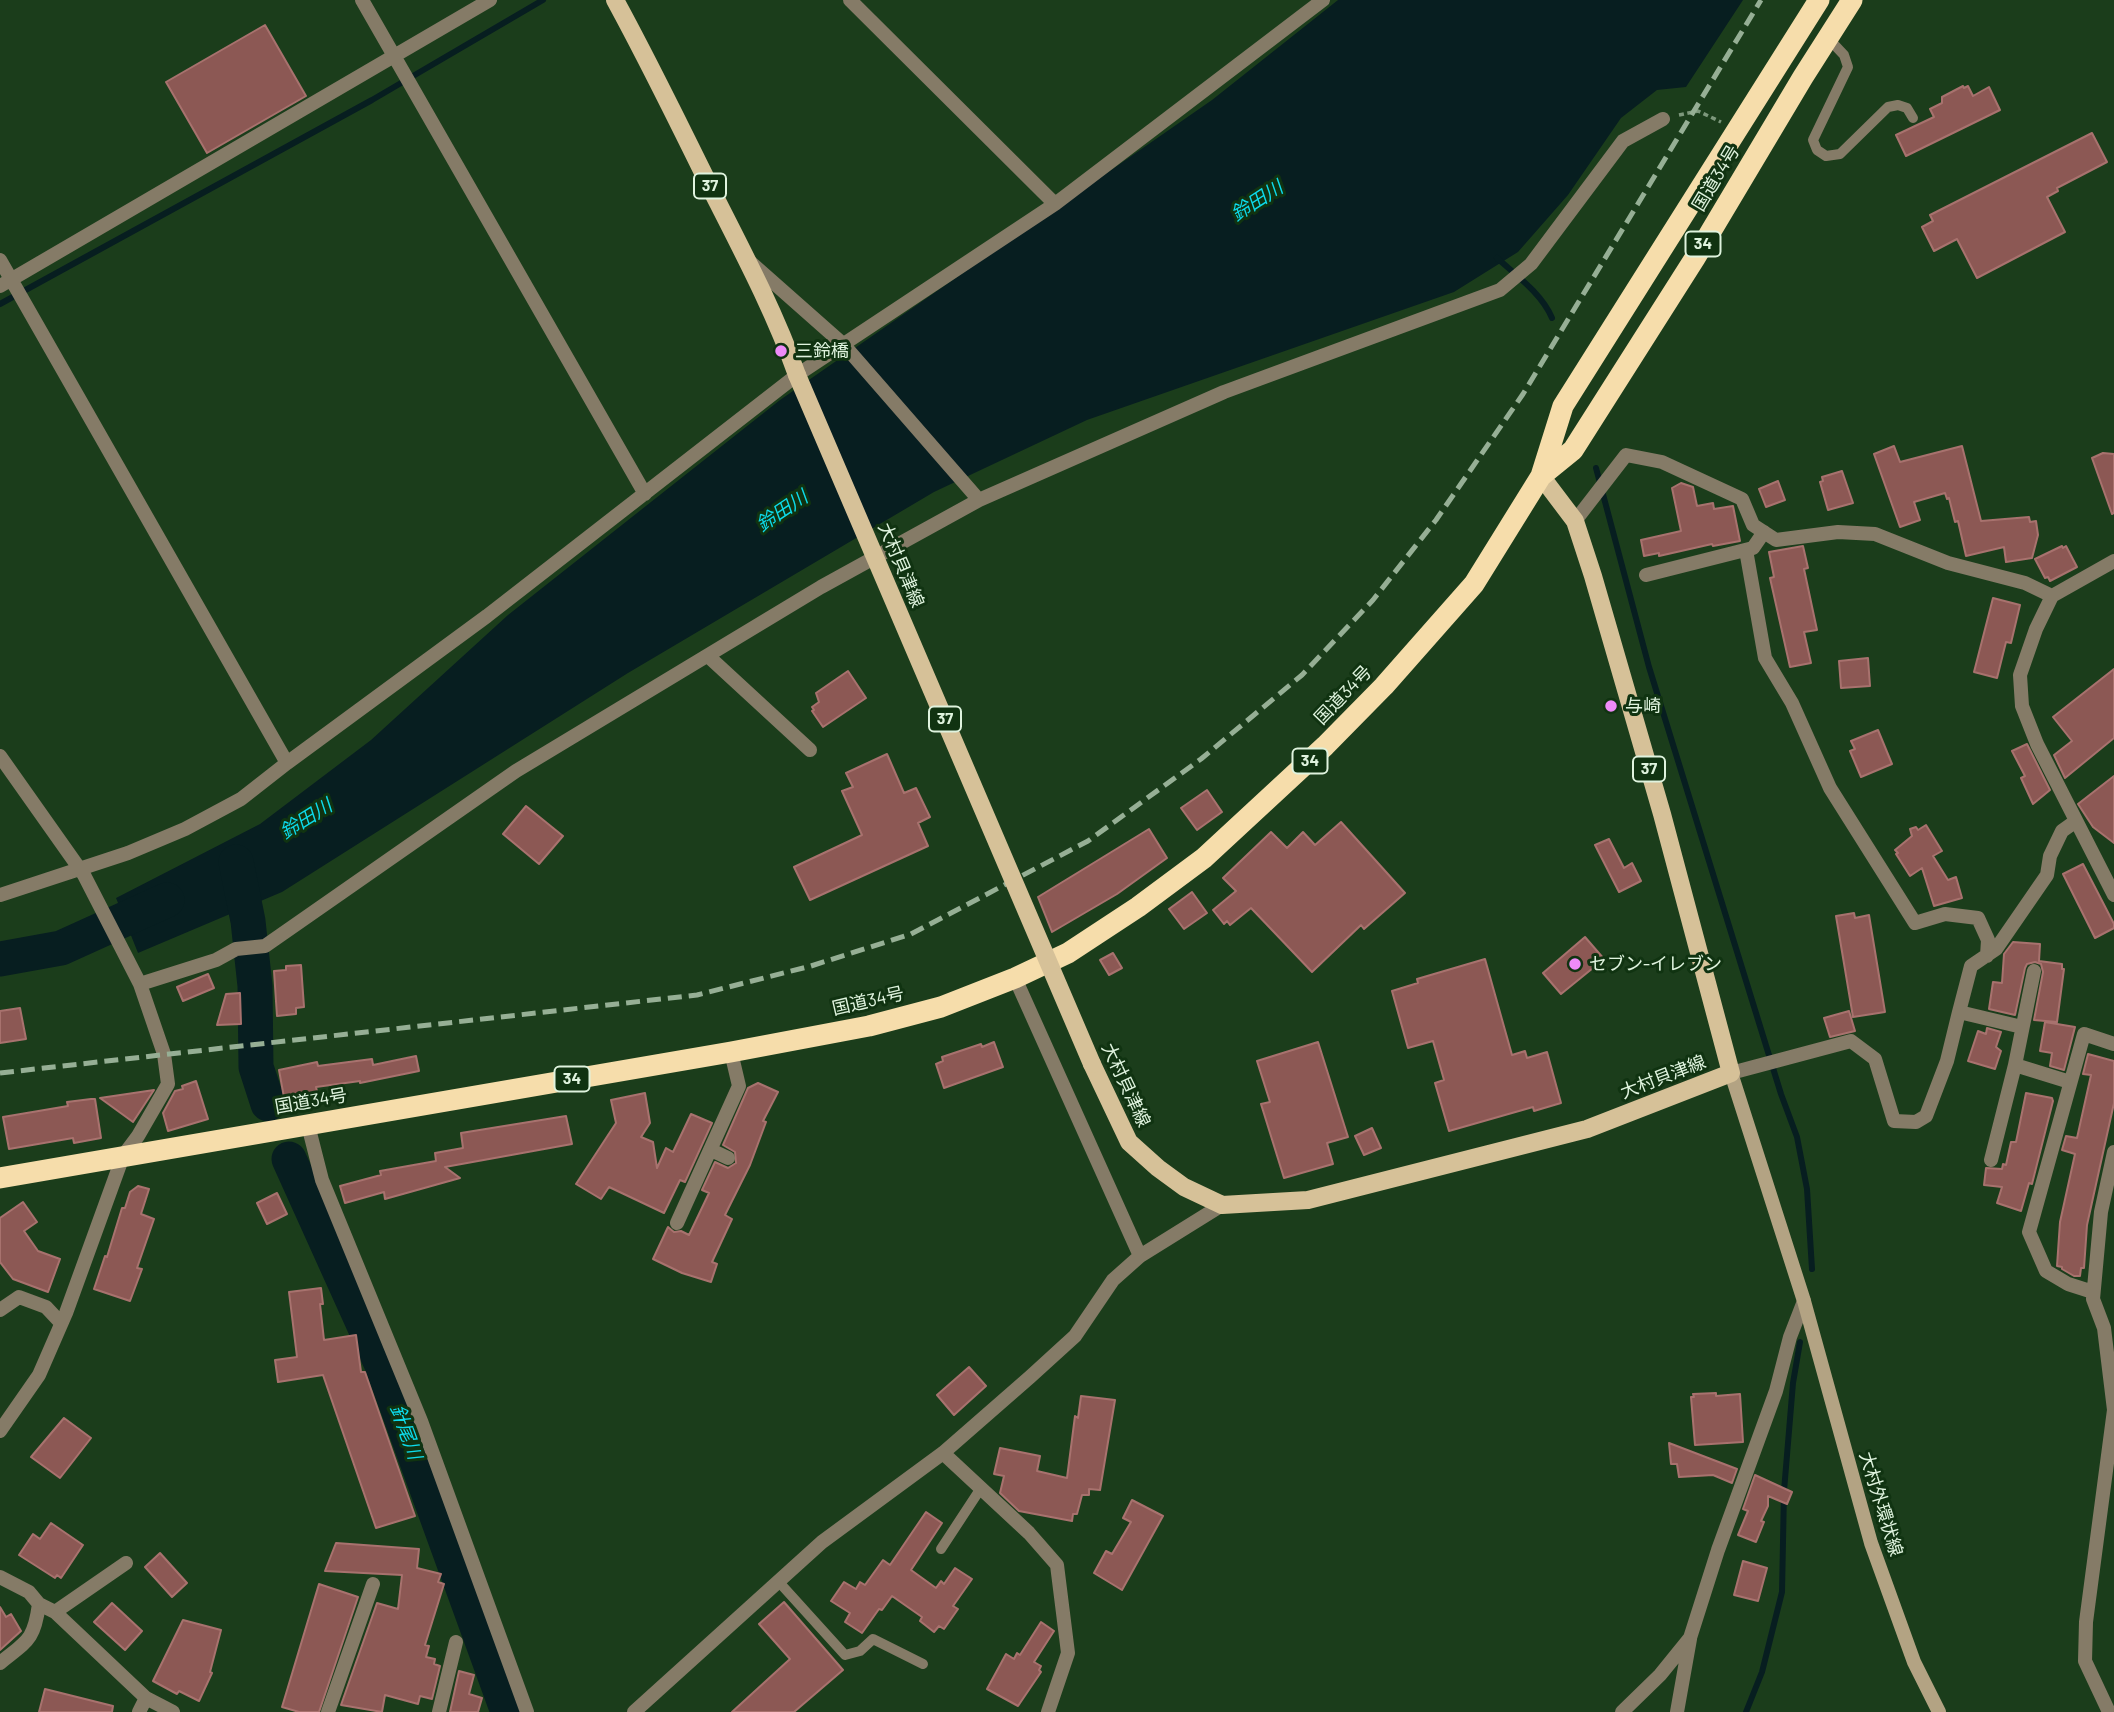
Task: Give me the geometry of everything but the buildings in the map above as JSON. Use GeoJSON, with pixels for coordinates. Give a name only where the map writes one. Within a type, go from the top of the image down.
{"type":"FeatureCollection","features":[{"type":"Feature","properties":{"kind":"highway","name":"国道34号"},"geometry":{"type":"LineString","coordinates":[[0,1178],[869,1026],[941,1007],[1015,978],[1068,953],[1138,907],[1204,858],[1325,746],[1384,686],[1474,584],[1541,476],[1563,406],[1819,0]]}},
{"type":"Feature","properties":{"kind":"highway","name":"国道34号"},"geometry":{"type":"LineString","coordinates":[[1541,476],[1573,450],[1695,258],[1852,0]]}},
{"type":"Feature","properties":{"kind":"main road","name":"大村貝津線"},"geometry":{"type":"LineString","coordinates":[[615,0],[746,258],[786,346],[1093,1064],[1129,1142],[1184,1187],[1222,1205],[1308,1200],[1587,1129],[1731,1073],[1662,814],[1575,521],[1541,476]]}},
{"type":"Feature","properties":{"kind":"main road","name":"大村外環状線"},"geometry":{"type":"LineString","coordinates":[[1731,1073],[1804,1301],[1871,1543],[1914,1662],[1939,1712]]}},
{"type":"Feature","properties":{"kind":"street"},"geometry":{"type":"LineString","coordinates":[[362,0],[645,494]]}},
{"type":"Feature","properties":{"kind":"street"},"geometry":{"type":"LineString","coordinates":[[9,284],[396,60],[490,0]]}},
{"type":"Feature","properties":{"kind":"street"},"geometry":{"type":"LineString","coordinates":[[850,0],[1055,204]]}},
{"type":"Feature","properties":{"kind":"street"},"geometry":{"type":"LineString","coordinates":[[0,895],[82,871],[128,853],[185,829],[241,799],[487,616],[797,375],[848,349],[1055,204],[1323,0]]}},
{"type":"Feature","properties":{"kind":"street"},"geometry":{"type":"LineString","coordinates":[[138,982],[216,961],[236,949],[265,946],[516,771],[821,587],[979,500],[1224,392],[1500,290],[1531,264],[1623,141],[1663,118]]}},
{"type":"Feature","properties":{"kind":"street"},"geometry":{"type":"LineString","coordinates":[[746,258],[848,349],[979,500]]}},
{"type":"Feature","properties":{"kind":"street"},"geometry":{"type":"LineString","coordinates":[[0,260],[9,284],[24,301],[287,763]]}},
{"type":"Feature","properties":{"kind":"street"},"geometry":{"type":"LineString","coordinates":[[1575,521],[1626,455],[1662,462],[1742,499],[1753,526],[1776,540],[1838,531],[1875,534],[1948,563],[2025,583],[2052,596]]}},
{"type":"Feature","properties":{"kind":"street"},"geometry":{"type":"LineString","coordinates":[[1646,575],[1753,548],[1764,532]]}},
{"type":"Feature","properties":{"kind":"street"},"geometry":{"type":"LineString","coordinates":[[1746,550],[1765,658],[1792,703],[1830,788],[1915,923],[1945,914],[1978,918],[1989,940],[1987,956]]}},
{"type":"Feature","properties":{"kind":"street"},"geometry":{"type":"LineString","coordinates":[[2114,561],[2052,596],[2036,629],[2020,675],[2022,706],[2036,744],[2114,895]]}},
{"type":"Feature","properties":{"kind":"street"},"geometry":{"type":"LineString","coordinates":[[708,656],[810,750]]}},
{"type":"Feature","properties":{"kind":"street"},"geometry":{"type":"LineString","coordinates":[[0,756],[82,871],[138,982],[164,1054],[168,1084],[138,1136],[123,1156],[39,1375],[0,1431]]}},
{"type":"Feature","properties":{"kind":"street"},"geometry":{"type":"LineString","coordinates":[[1731,1073],[1851,1041],[1875,1059],[1894,1121],[1916,1122],[1926,1116],[1947,1061],[1971,966],[1996,949],[2047,875],[2050,856],[2062,831],[2076,821]]}},
{"type":"Feature","properties":{"kind":"street"},"geometry":{"type":"LineString","coordinates":[[1991,1160],[2015,1065],[2034,971]]}},
{"type":"Feature","properties":{"kind":"street"},"geometry":{"type":"LineString","coordinates":[[1015,978],[1140,1256]]}},
{"type":"Feature","properties":{"kind":"street"},"geometry":{"type":"LineString","coordinates":[[1958,1012],[2022,1027]]}},
{"type":"Feature","properties":{"kind":"street"},"geometry":{"type":"LineString","coordinates":[[2093,1292],[2068,1284],[2046,1271],[2029,1232],[2084,1034],[2114,1044]]}},
{"type":"Feature","properties":{"kind":"street"},"geometry":{"type":"LineString","coordinates":[[677,1223],[739,1086],[732,1052]]}},
{"type":"Feature","properties":{"kind":"street"},"geometry":{"type":"LineString","coordinates":[[2015,1065],[2070,1082]]}},
{"type":"Feature","properties":{"kind":"street"},"geometry":{"type":"LineString","coordinates":[[309,1125],[322,1180],[421,1421],[527,1712]]}},
{"type":"Feature","properties":{"kind":"street"},"geometry":{"type":"LineString","coordinates":[[711,1150],[728,1158]]}},
{"type":"Feature","properties":{"kind":"street"},"geometry":{"type":"LineString","coordinates":[[2109,1712],[2085,1661],[2085,1622],[2114,1410],[2104,1328],[2093,1292],[2101,1212],[2114,1152]]}},
{"type":"Feature","properties":{"kind":"street"},"geometry":{"type":"LineString","coordinates":[[634,1712],[822,1542],[943,1453],[1075,1336],[1114,1280],[1140,1256],[1222,1205]]}},
{"type":"Feature","properties":{"kind":"street"},"geometry":{"type":"LineString","coordinates":[[0,1310],[19,1297],[46,1307],[61,1323]]}},
{"type":"Feature","properties":{"kind":"street"},"geometry":{"type":"LineString","coordinates":[[1677,1712],[1690,1638],[1718,1550],[1776,1391],[1790,1337],[1804,1301]]}},
{"type":"Feature","properties":{"kind":"street"},"geometry":{"type":"LineString","coordinates":[[943,1453],[1029,1533],[1057,1565],[1068,1653],[1048,1712]]}},
{"type":"Feature","properties":{"kind":"street"},"geometry":{"type":"LineString","coordinates":[[55,1612],[126,1563]]}},
{"type":"Feature","properties":{"kind":"street"},"geometry":{"type":"LineString","coordinates":[[0,1577],[29,1592],[39,1604],[55,1612],[146,1698],[173,1712]]}},
{"type":"Feature","properties":{"kind":"street"},"geometry":{"type":"LineString","coordinates":[[328,1712],[373,1584]]}},
{"type":"Feature","properties":{"kind":"street"},"geometry":{"type":"LineString","coordinates":[[0,1663],[27,1641],[36,1627],[39,1604]]}},
{"type":"Feature","properties":{"kind":"street"},"geometry":{"type":"LineString","coordinates":[[1622,1712],[1660,1675],[1690,1638]]}},
{"type":"Feature","properties":{"kind":"street"},"geometry":{"type":"LineString","coordinates":[[439,1712],[456,1642]]}},
{"type":"Feature","properties":{"kind":"street"},"geometry":{"type":"LineString","coordinates":[[139,1712],[146,1698]]}},
{"type":"Feature","properties":{"kind":"lane"},"geometry":{"type":"LineString","coordinates":[[1828,38],[1844,55],[1848,67],[1813,140],[1817,150],[1826,156],[1840,154],[1888,107],[1898,105],[1908,108],[1913,118]]}},
{"type":"Feature","properties":{"kind":"lane"},"geometry":{"type":"LineString","coordinates":[[941,1549],[981,1488]]}},
{"type":"Feature","properties":{"kind":"lane"},"geometry":{"type":"LineString","coordinates":[[778,1581],[845,1655],[860,1651],[873,1640],[923,1664]]}},
{"type":"Feature","properties":{"kind":"path"},"geometry":{"type":"LineString","coordinates":[[1663,118],[1698,111],[1736,129]]}},
{"type":"Feature","properties":{"kind":"water"},"geometry":{"type":"Polygon","coordinates":[[[1338,0],[1743,0],[1686,87],[1657,90],[1621,118],[1568,195],[1518,252],[1454,292],[1087,420],[934,492],[628,673],[282,892],[138,953],[116,898],[260,824],[371,740],[508,615],[780,400],[1212,100],[1338,0]]]}},
{"type":"Feature","properties":{"kind":"waterway"},"geometry":{"type":"LineString","coordinates":[[0,304],[372,100],[543,0]]}},
{"type":"Feature","properties":{"kind":"waterway"},"geometry":{"type":"LineString","coordinates":[[1497,258],[1535,293],[1552,318]]}},
{"type":"Feature","properties":{"kind":"waterway"},"geometry":{"type":"LineString","coordinates":[[1596,468],[1649,667],[1781,1094],[1797,1137],[1807,1189],[1812,1269]]}},
{"type":"Feature","properties":{"kind":"waterway","name":"針尾川"},"geometry":{"type":"LineString","coordinates":[[236,862],[248,921],[255,986],[256,1067],[268,1104]]}},
{"type":"Feature","properties":{"kind":"waterway","name":"鈴田川"},"geometry":{"type":"LineString","coordinates":[[0,959],[61,948],[167,900]]}},
{"type":"Feature","properties":{"kind":"waterway","name":"針尾川"},"geometry":{"type":"LineString","coordinates":[[289,1159],[382,1365],[508,1712]]}},
{"type":"Feature","properties":{"kind":"waterway"},"geometry":{"type":"LineString","coordinates":[[1746,1712],[1762,1672],[1782,1592],[1784,1491],[1793,1383],[1800,1342]]}},
{"type":"Feature","properties":{"kind":"railway"},"geometry":{"type":"LineString","coordinates":[[0,1073],[697,995],[811,966],[911,934],[1088,841],[1201,759],[1302,675],[1373,600],[1436,520],[1523,394],[1761,0]]}},
{"type":"Feature","properties":{"kind":"place","name":"三鈴橋"},"geometry":{"type":"Point","coordinates":[781,351]}},
{"type":"Feature","properties":{"kind":"place","name":"与崎"},"geometry":{"type":"Point","coordinates":[1611,706]}},
{"type":"Feature","properties":{"kind":"place","name":"セブン-イレブン"},"geometry":{"type":"Point","coordinates":[1575,964]}}]}
